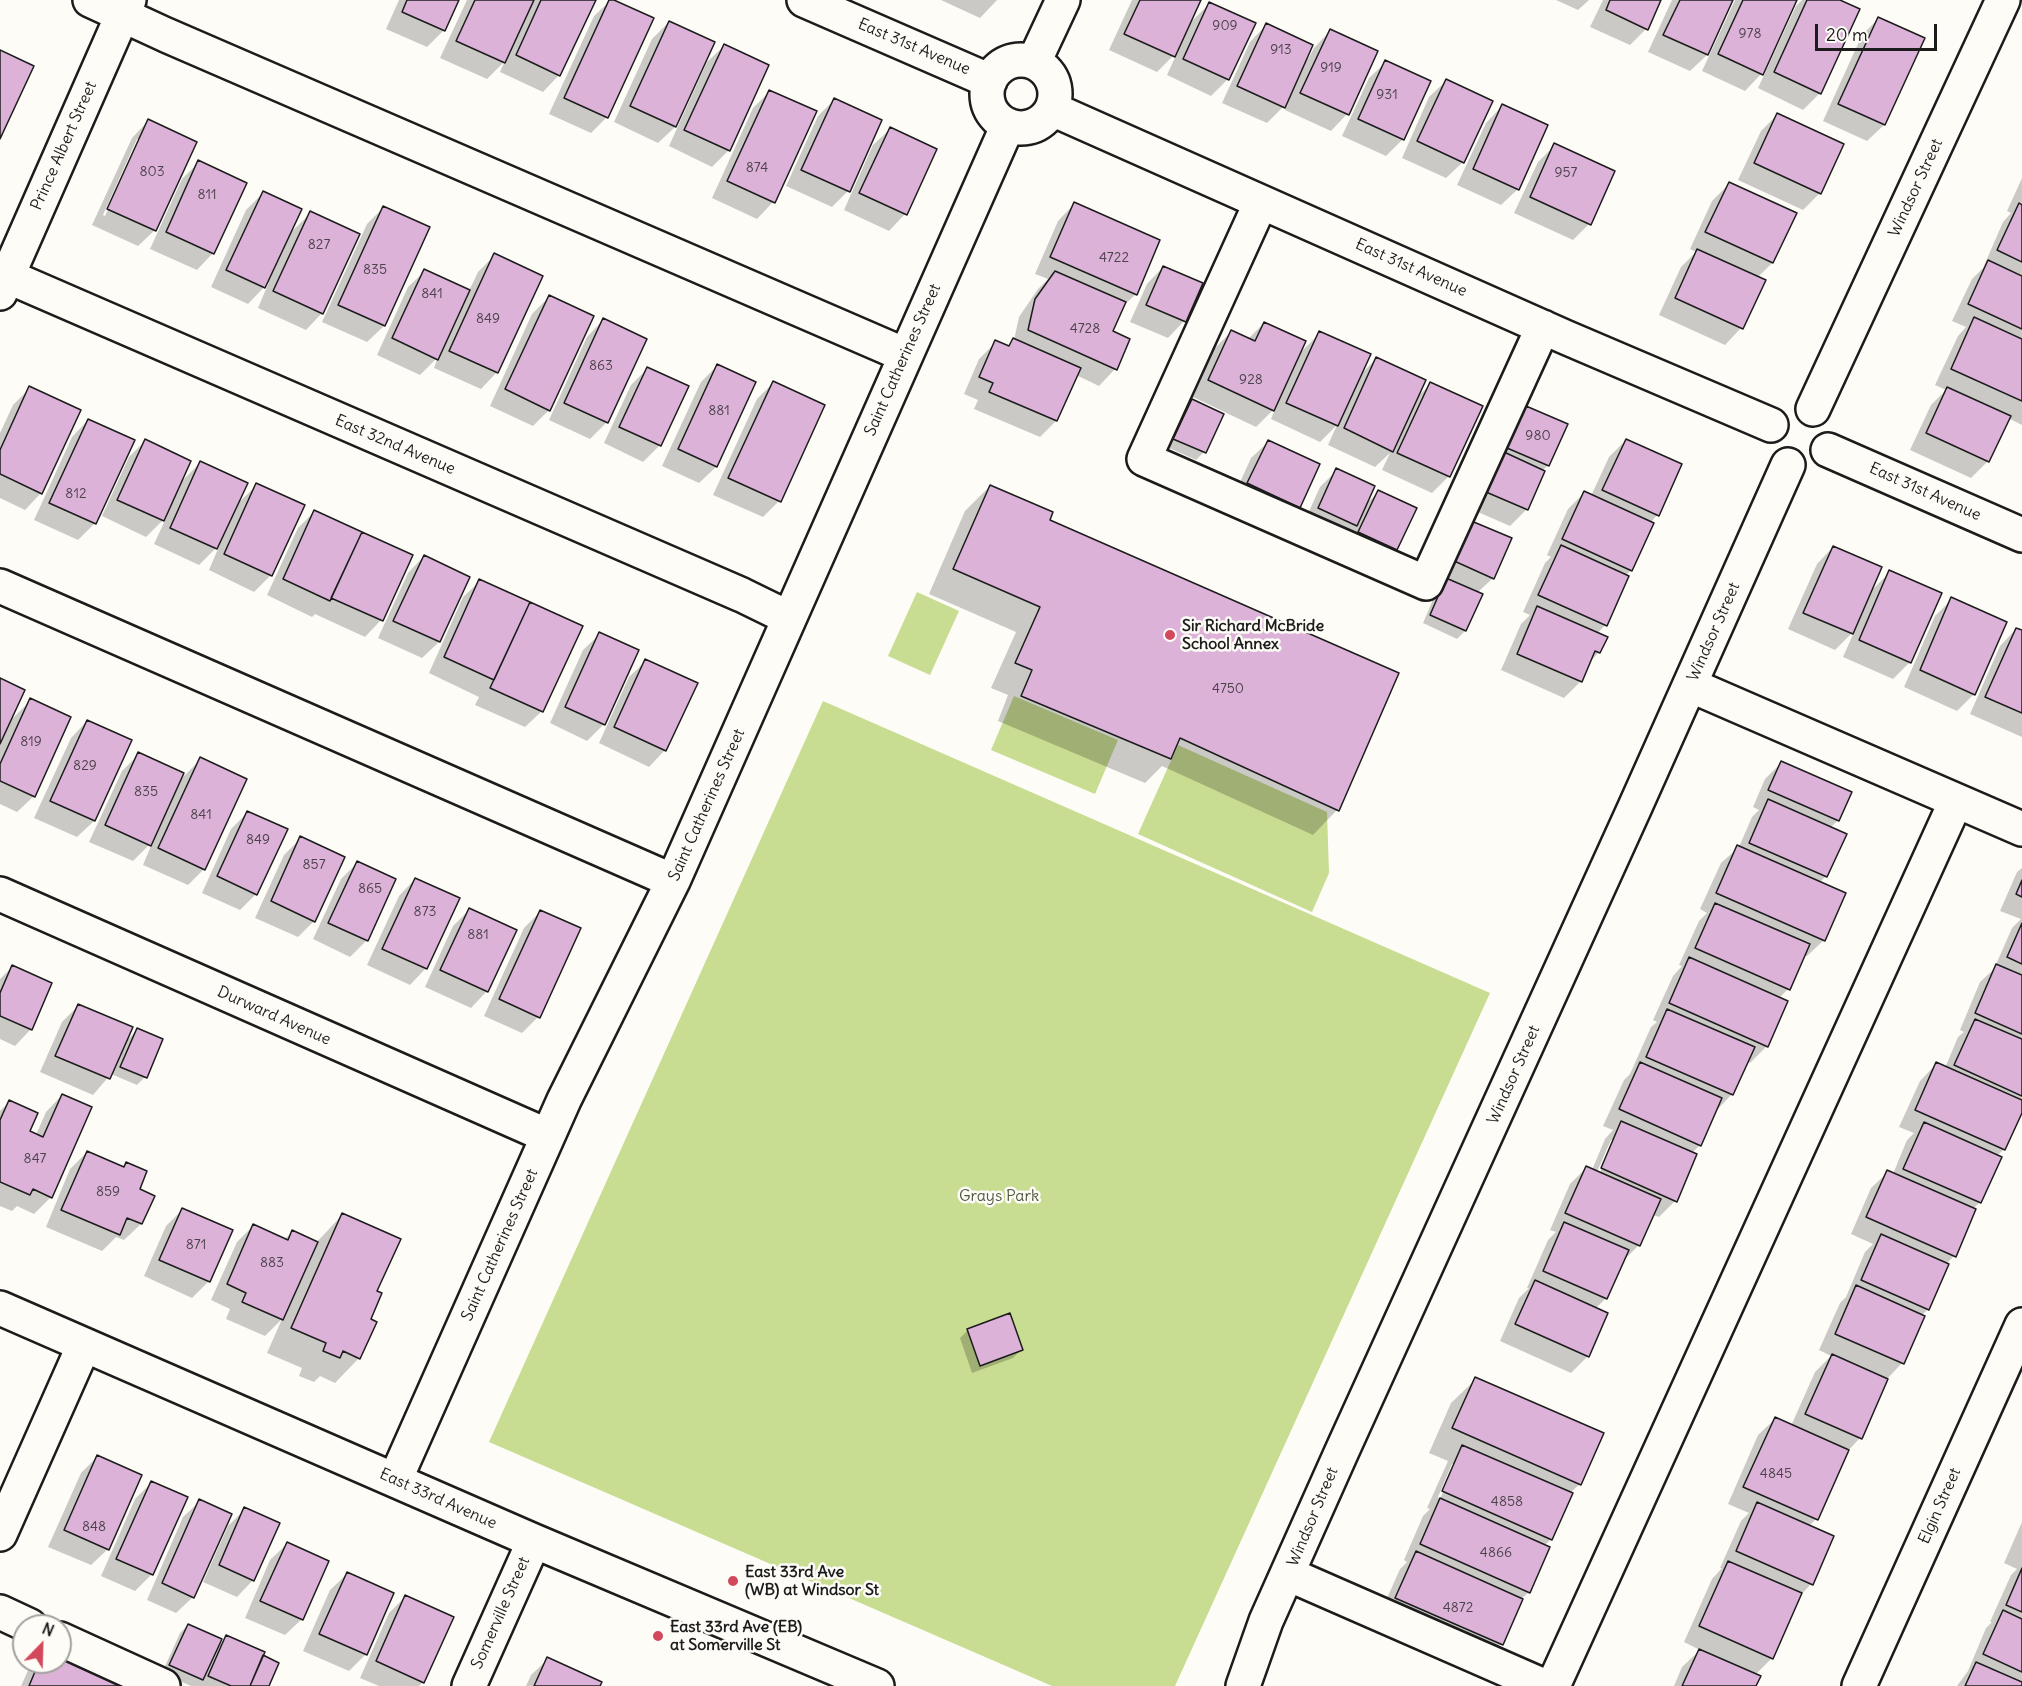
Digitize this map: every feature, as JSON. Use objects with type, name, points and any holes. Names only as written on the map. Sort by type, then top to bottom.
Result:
[{"type":"street","points":[[90,0],[126,7],[166,35],[905,355]]},
{"type":"street","name":"East 31st Avenue","points":[[804,0],[990,81]]},
{"type":"street","points":[[1034,63],[1063,0]]},
{"type":"street","name":"Windsor Street","points":[[1813,409],[2003,0]]},
{"type":"street","name":"Prince Albert Street","points":[[2,281],[126,7]]},
{"type":"street","points":[[1013,61],[1034,63],[1050,77],[1054,87],[1055,98],[1052,109],[1046,117],[1028,127],[1018,128],[1008,125],[992,111],[988,102],[987,92],[990,81],[995,72],[1013,61]]},
{"type":"street","name":"East 31st Avenue","points":[[1052,109],[1543,327],[1771,425]]},
{"type":"street","name":"Saint Catherines Street","points":[[395,1480],[548,1136],[673,881],[1008,125]]},
{"type":"street","points":[[1261,202],[1144,459],[1154,464],[1426,583],[1543,327]]},
{"type":"street","name":"East 32nd Avenue","points":[[2,281],[742,595],[789,618]]},
{"type":"street","points":[[1801,406],[1813,409],[1822,416],[1828,426],[1831,438],[1828,450],[1821,459],[1811,465],[1800,467],[1788,465],[1778,459],[1771,449],[1769,437],[1771,425],[1778,415],[1788,408],[1801,406]]},
{"type":"street","name":"East 31st Avenue","points":[[1828,450],[2022,535]]},
{"type":"street","name":"Windsor Street","points":[[1243,1686],[1266,1622],[1342,1451],[1788,465]]},
{"type":"street","points":[[0,586],[673,881]]},
{"type":"street","points":[[1690,685],[2022,829]]},
{"type":"street","points":[[1553,1686],[1956,801]]},
{"type":"street","name":"Durward Avenue","points":[[0,894],[548,1136]]},
{"type":"street","name":"East 33rd Avenue","points":[[0,1308],[534,1541],[877,1686]]},
{"type":"street","name":"Elgin Street","points":[[1858,1686],[2022,1326]]},
{"type":"street","points":[[0,1534],[84,1345]]},
{"type":"street","name":"Somerville Street","points":[[469,1686],[534,1541]]},
{"type":"street","points":[[1288,1574],[1544,1686]]},
{"type":"street","points":[[72,1645],[163,1686]]},
{"type":"green space","points":[[917,592],[959,611],[930,675],[888,656]]},
{"type":"green space","points":[[1014,696],[1118,740],[1095,794],[991,750]]},
{"type":"green space","name":"Grays Park","points":[[823,701],[1490,993],[1175,1686],[1052,1686],[489,1442]]},
{"type":"green space","points":[[1178,745],[1327,812],[1329,873],[1312,912],[1138,834]]},
{"type":"building","points":[[407,0],[459,0],[445,31],[402,12]]},
{"type":"building","points":[[475,0],[534,0],[505,63],[456,41]]},
{"type":"building","points":[[541,0],[596,0],[560,76],[516,55]]},
{"type":"building","points":[[609,0],[614,0],[654,18],[608,118],[564,98]]},
{"type":"building","points":[[1140,0],[1201,0],[1175,57],[1124,34]]},
{"type":"building","points":[[1610,0],[1661,0],[1648,30],[1606,10]]},
{"type":"building","points":[[1680,0],[1733,0],[1708,55],[1663,35]]},
{"type":"building","points":[[1743,0],[1797,0],[1763,75],[1718,54]]},
{"type":"building","points":[[1807,0],[1840,0],[1860,9],[1821,94],[1774,72]]},
{"type":"building","points":[[1209,2],[1256,23],[1229,80],[1183,59]]},
{"type":"building","points":[[1878,17],[1925,38],[1885,125],[1838,104]]},
{"type":"building","points":[[669,21],[715,42],[676,127],[630,106]]},
{"type":"building","points":[[1266,23],[1313,45],[1285,108],[1237,86]]},
{"type":"building","points":[[1330,29],[1378,51],[1349,115],[1300,93]]},
{"type":"building","points":[[724,44],[769,65],[730,151],[684,130]]},
{"type":"building","points":[[0,50],[34,66],[0,139]]},
{"type":"building","points":[[1385,60],[1431,81],[1404,140],[1358,119]]},
{"type":"building","points":[[1446,79],[1493,101],[1464,163],[1417,141]]},
{"type":"building","points":[[769,90],[817,111],[775,203],[727,181]]},
{"type":"building","points":[[834,98],[882,120],[850,192],[801,170]]},
{"type":"building","points":[[1502,104],[1548,125],[1519,190],[1473,169]]},
{"type":"building","points":[[1777,113],[1844,144],[1821,194],[1754,163]]},
{"type":"building","points":[[148,119],[197,142],[156,231],[107,209]]},
{"type":"building","points":[[890,127],[937,149],[907,215],[859,193]]},
{"type":"building","points":[[1554,143],[1615,171],[1591,225],[1530,197]]},
{"type":"building","points":[[198,160],[247,183],[214,254],[166,232]]},
{"type":"building","points":[[1729,182],[1797,213],[1773,263],[1705,232]]},
{"type":"building","points":[[263,191],[302,209],[265,288],[226,270]]},
{"type":"building","points":[[1074,202],[1160,240],[1137,295],[1050,257]]},
{"type":"building","points":[[2019,203],[2022,205],[2022,262],[1997,250]]},
{"type":"building","points":[[383,206],[430,227],[385,326],[338,305]]},
{"type":"building","points":[[310,211],[360,234],[323,314],[273,291]]},
{"type":"building","points":[[1697,249],[1766,280],[1743,329],[1675,298]]},
{"type":"building","points":[[494,253],[543,276],[498,373],[449,351]]},
{"type":"building","points":[[1988,260],[2022,276],[2022,329],[1968,304]]},
{"type":"building","points":[[1163,266],[1203,283],[1186,322],[1146,305]]},
{"type":"building","points":[[424,269],[470,290],[438,360],[392,338]]},
{"type":"building","points":[[1055,271],[1126,302],[1113,331],[1130,339],[1117,370],[1028,330],[1035,299]]},
{"type":"building","points":[[549,295],[594,316],[550,411],[505,389]]},
{"type":"building","points":[[1974,317],[2022,339],[2022,401],[1951,369]]},
{"type":"building","points":[[603,318],[647,339],[608,423],[564,403]]},
{"type":"building","points":[[1264,322],[1306,341],[1274,411],[1208,380],[1231,330],[1255,341]]},
{"type":"building","points":[[1319,331],[1371,354],[1338,426],[1286,403]]},
{"type":"building","points":[[1013,338],[1081,368],[1057,421],[989,392],[993,383],[979,377],[995,340],[1009,346]]},
{"type":"building","points":[[1376,357],[1426,380],[1393,452],[1344,428]]},
{"type":"building","points":[[717,364],[756,382],[717,467],[678,449]]},
{"type":"building","points":[[647,367],[689,386],[661,446],[619,427]]},
{"type":"building","points":[[773,381],[825,405],[781,502],[728,478]]},
{"type":"building","points":[[1430,382],[1483,406],[1450,477],[1397,453]]},
{"type":"building","points":[[29,386],[81,410],[42,494],[0,474],[0,450]]},
{"type":"building","points":[[1947,387],[2011,416],[1989,462],[1926,433]]},
{"type":"building","points":[[1192,399],[1224,414],[1206,453],[1173,439]]},
{"type":"building","points":[[1526,406],[1568,424],[1549,466],[1507,448]]},
{"type":"building","points":[[88,419],[135,440],[96,524],[49,503]]},
{"type":"building","points":[[145,439],[191,461],[164,521],[117,500]]},
{"type":"building","points":[[1626,439],[1682,464],[1659,516],[1602,490]]},
{"type":"building","points":[[1268,440],[1320,464],[1300,508],[1247,483]]},
{"type":"building","points":[[1504,452],[1545,471],[1528,510],[1486,492]]},
{"type":"building","points":[[200,461],[248,483],[217,549],[170,528]]},
{"type":"building","points":[[1336,468],[1375,486],[1357,526],[1318,508]]},
{"type":"building","points":[[256,483],[305,505],[272,576],[224,554]]},
{"type":"building","name":"Sir Richard McBride School Annex","points":[[990,485],[1053,512],[1050,520],[1399,673],[1339,811],[1180,738],[1171,759],[1021,696],[1032,670],[1015,663],[1040,607],[953,569]]},
{"type":"building","points":[[1378,490],[1417,508],[1397,550],[1358,532]]},
{"type":"building","points":[[1584,491],[1654,523],[1632,571],[1562,539]]},
{"type":"building","points":[[314,510],[362,532],[330,601],[283,579]]},
{"type":"building","points":[[1469,520],[1512,538],[1494,579],[1452,560]]},
{"type":"building","points":[[362,532],[413,555],[383,621],[331,598]]},
{"type":"building","points":[[1561,545],[1629,576],[1607,626],[1538,595]]},
{"type":"building","points":[[1833,546],[1882,567],[1853,634],[1803,613]]},
{"type":"building","points":[[424,555],[470,577],[440,642],[393,621]]},
{"type":"building","points":[[1889,570],[1942,593],[1911,663],[1859,640]]},
{"type":"building","points":[[1446,578],[1483,594],[1466,631],[1430,615]]},
{"type":"building","points":[[479,579],[530,602],[494,680],[444,657]]},
{"type":"building","points":[[1951,597],[2007,622],[1975,695],[1920,670]]},
{"type":"building","points":[[530,602],[583,626],[543,712],[490,688]]},
{"type":"building","points":[[1537,606],[1608,637],[1600,653],[1595,651],[1582,682],[1517,654]]},
{"type":"building","points":[[2016,628],[2022,630],[2022,713],[1985,697]]},
{"type":"building","points":[[599,632],[639,650],[605,725],[565,707]]},
{"type":"building","points":[[645,659],[698,683],[666,751],[614,727]]},
{"type":"building","points":[[0,678],[25,690],[0,744]]},
{"type":"building","points":[[30,698],[71,717],[35,797],[0,781],[0,764]]},
{"type":"building","points":[[87,720],[132,740],[95,821],[50,801]]},
{"type":"building","points":[[138,752],[184,773],[151,846],[105,825]]},
{"type":"building","points":[[200,757],[247,779],[205,870],[158,848]]},
{"type":"building","points":[[1781,761],[1852,792],[1839,821],[1768,790]]},
{"type":"building","points":[[1768,799],[1847,834],[1827,877],[1749,843]]},
{"type":"building","points":[[247,811],[288,829],[257,895],[217,876]]},
{"type":"building","points":[[300,836],[345,857],[315,922],[271,901]]},
{"type":"building","points":[[1737,845],[1846,893],[1825,941],[1716,893]]},
{"type":"building","points":[[357,861],[396,879],[368,941],[328,923]]},
{"type":"building","points":[[415,878],[460,898],[427,969],[382,949]]},
{"type":"building","points":[[2022,880],[2022,897],[2016,894]]},
{"type":"building","points":[[1715,903],[1810,944],[1790,990],[1695,948]]},
{"type":"building","points":[[469,908],[517,930],[488,992],[440,970]]},
{"type":"building","points":[[540,910],[581,928],[540,1018],[499,999]]},
{"type":"building","points":[[2022,923],[2022,964],[2007,957]]},
{"type":"building","points":[[1689,957],[1788,1001],[1768,1047],[1669,1003]]},
{"type":"building","points":[[1996,964],[2022,975],[2022,1034],[1975,1013]]},
{"type":"building","points":[[12,965],[52,983],[32,1030],[0,1016],[0,993]]},
{"type":"building","points":[[78,1004],[133,1027],[110,1079],[55,1056]]},
{"type":"building","points":[[1667,1009],[1755,1047],[1733,1095],[1646,1057]]},
{"type":"building","points":[[1975,1019],[2022,1039],[2022,1096],[1954,1065]]},
{"type":"building","points":[[137,1028],[163,1039],[147,1078],[120,1067]]},
{"type":"building","points":[[1640,1062],[1722,1098],[1701,1146],[1619,1109]]},
{"type":"building","points":[[1936,1062],[2022,1100],[2022,1113],[2005,1150],[1915,1110]]},
{"type":"building","points":[[62,1094],[92,1107],[52,1198],[33,1189],[30,1195],[0,1182],[0,1120],[9,1100],[38,1113],[30,1131],[43,1137]]},
{"type":"building","points":[[1621,1121],[1697,1154],[1677,1202],[1601,1168]]},
{"type":"building","points":[[1924,1122],[2002,1157],[1981,1203],[1903,1169]]},
{"type":"building","points":[[87,1151],[124,1167],[126,1162],[147,1171],[140,1189],[155,1196],[142,1224],[127,1218],[120,1235],[61,1210]]},
{"type":"building","points":[[1586,1166],[1661,1199],[1640,1246],[1565,1213]]},
{"type":"building","points":[[1887,1170],[1976,1209],[1956,1257],[1866,1217]]},
{"type":"building","points":[[182,1208],[233,1230],[210,1282],[159,1260]]},
{"type":"building","points":[[342,1213],[401,1239],[377,1291],[382,1293],[371,1319],[377,1322],[360,1359],[343,1351],[340,1358],[323,1351],[326,1343],[291,1328]]},
{"type":"building","points":[[1564,1222],[1629,1250],[1607,1299],[1543,1271]]},
{"type":"building","points":[[253,1224],[288,1240],[292,1230],[318,1242],[283,1320],[242,1302],[246,1293],[227,1284]]},
{"type":"building","points":[[1881,1234],[1949,1264],[1929,1310],[1861,1280]]},
{"type":"building","points":[[1535,1280],[1608,1313],[1589,1357],[1515,1324]]},
{"type":"building","points":[[1856,1285],[1925,1316],[1904,1364],[1835,1334]]},
{"type":"building","points":[[1010,1313],[1023,1350],[980,1366],[967,1329]]},
{"type":"building","points":[[1832,1354],[1888,1379],[1862,1439],[1805,1414]]},
{"type":"building","points":[[1475,1377],[1604,1433],[1581,1485],[1452,1428]]},
{"type":"building","points":[[1775,1417],[1849,1450],[1818,1520],[1743,1487]]},
{"type":"building","points":[[1462,1445],[1573,1493],[1552,1540],[1442,1491]]},
{"type":"building","points":[[97,1455],[142,1475],[109,1550],[64,1530]]},
{"type":"building","points":[[151,1481],[188,1497],[153,1575],[116,1559]]},
{"type":"building","points":[[1440,1498],[1550,1547],[1530,1593],[1420,1544]]},
{"type":"building","points":[[199,1499],[232,1514],[194,1598],[162,1583]]},
{"type":"building","points":[[1757,1502],[1834,1536],[1813,1585],[1736,1551]]},
{"type":"building","points":[[244,1507],[280,1523],[254,1581],[219,1565]]},
{"type":"building","points":[[287,1542],[329,1561],[303,1620],[260,1601]]},
{"type":"building","points":[[1416,1551],[1523,1599],[1503,1645],[1395,1598]]},
{"type":"building","points":[[1728,1561],[1802,1593],[1773,1659],[1699,1626]]},
{"type":"building","points":[[2022,1568],[2022,1612],[2006,1605]]},
{"type":"building","points":[[347,1572],[394,1593],[367,1655],[319,1634]]},
{"type":"building","points":[[405,1595],[454,1617],[424,1683],[376,1661]]},
{"type":"building","points":[[2003,1610],[2022,1619],[2022,1672],[1983,1654]]},
{"type":"building","points":[[188,1624],[222,1639],[203,1680],[169,1665]]},
{"type":"building","points":[[226,1635],[265,1652],[250,1686],[231,1686],[208,1676]]},
{"type":"building","points":[[1699,1649],[1761,1676],[1756,1686],[1682,1686]]},
{"type":"building","points":[[263,1655],[279,1663],[269,1686],[250,1686]]},
{"type":"building","points":[[547,1657],[602,1682],[600,1686],[534,1686]]},
{"type":"building","points":[[72,1659],[132,1686],[29,1686],[34,1674],[72,1674]]},
{"type":"building","points":[[1976,1662],[2022,1682],[2022,1686],[1965,1686]]},
{"type":"place","name":"Sir Richard McBride School Annex","points":[[1170,635]]},
{"type":"place","name":"East 33rd Ave (WB) at Windsor St","points":[[733,1581]]},
{"type":"place","name":"East 33rd Ave (EB) at Somerville St","points":[[658,1636]]}]
